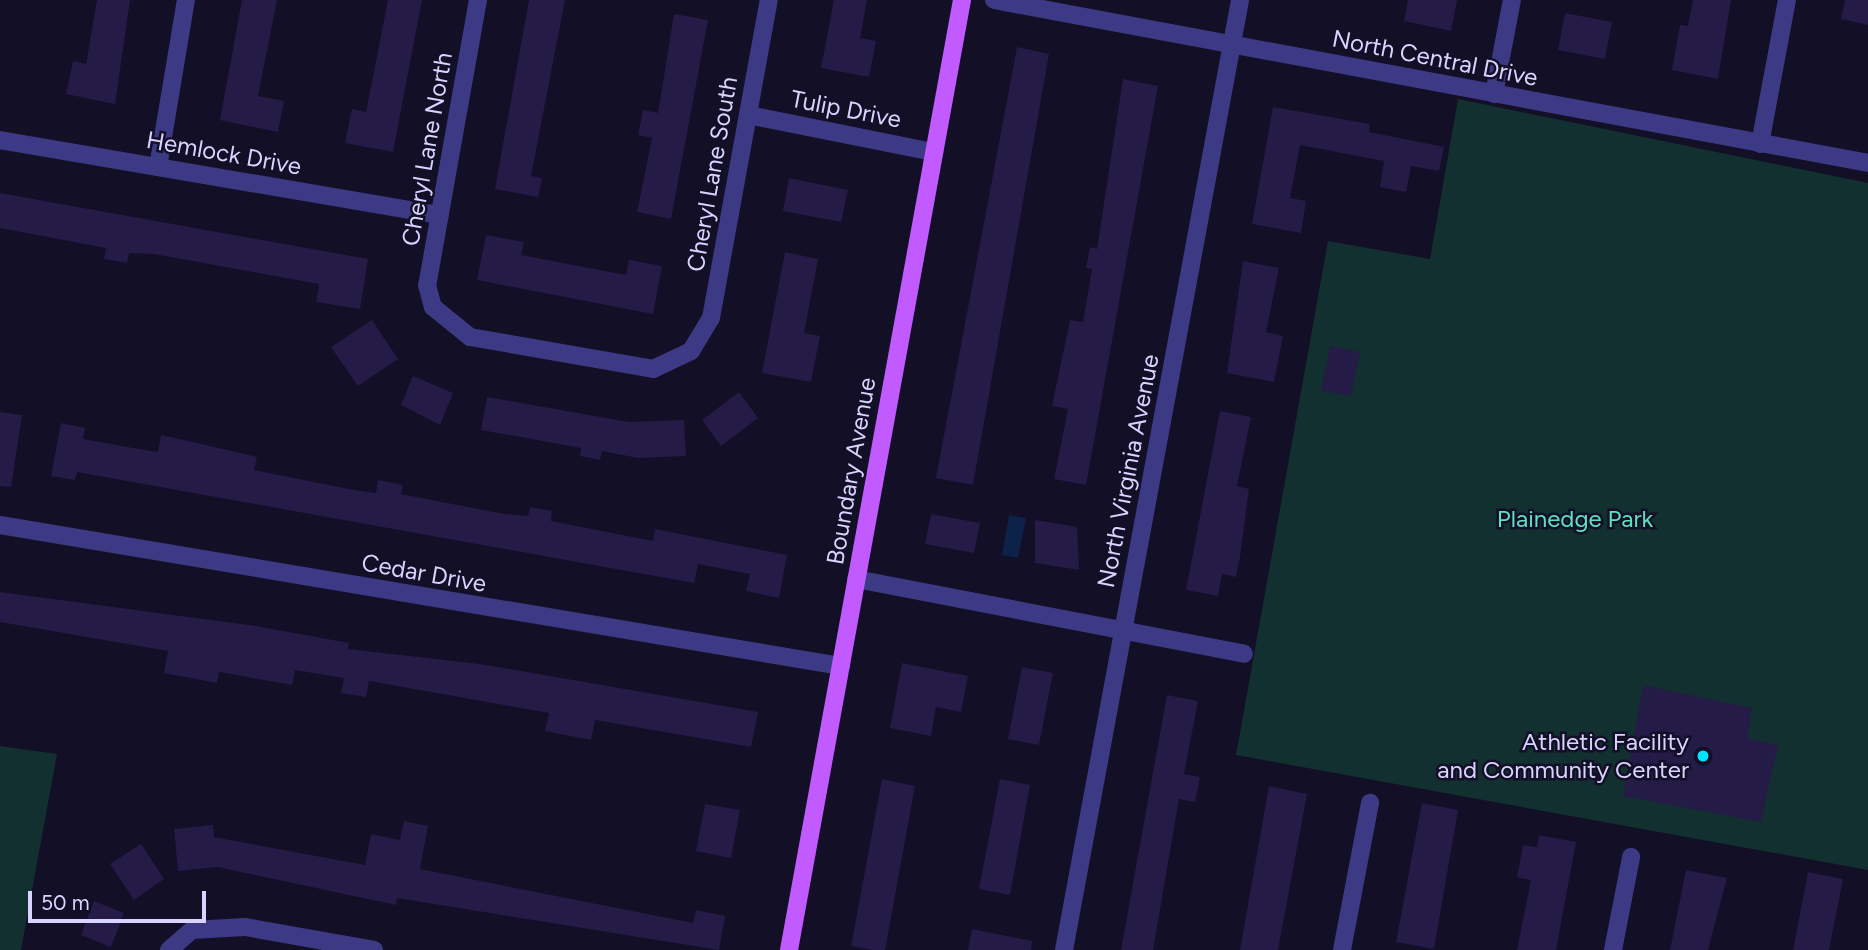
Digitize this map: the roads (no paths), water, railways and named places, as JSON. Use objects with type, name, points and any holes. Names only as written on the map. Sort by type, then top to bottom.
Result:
[{"type":"main road","name":"Boundary Avenue","points":[[789,950],[962,0]]},
{"type":"street","points":[[158,167],[186,0]]},
{"type":"street","name":"Cheryl Lane North","points":[[433,307],[427,285],[478,0]]},
{"type":"street","name":"Cheryl Lane South","points":[[433,307],[470,337],[558,355],[653,369],[691,351],[711,318],[769,0]]},
{"type":"street","name":"North Central Drive","points":[[993,0],[1868,163]]},
{"type":"street","name":"North Virginia Avenue","points":[[1064,950],[1240,0]]},
{"type":"street","points":[[1494,94],[1512,0]]},
{"type":"street","points":[[1760,144],[1787,0]]},
{"type":"street","name":"Tulip Drive","points":[[748,115],[934,152]]},
{"type":"street","name":"Hemlock Drive","points":[[0,140],[440,215]]},
{"type":"street","name":"Cedar Drive","points":[[0,525],[841,666]]},
{"type":"street","points":[[856,579],[1244,654]]},
{"type":"street","points":[[1342,950],[1370,803]]},
{"type":"street","points":[[1613,950],[1630,857]]},
{"type":"street","points":[[169,950],[192,930],[221,928],[374,950]]},
{"type":"water","points":[[1009,515],[1026,518],[1018,558],[1002,555]]},
{"type":"place","name":"Athletic Facility and Community Center","points":[[1703,756]]},
{"type":"park label","name":"Plainedge Park","points":[[1575,519]]}]
